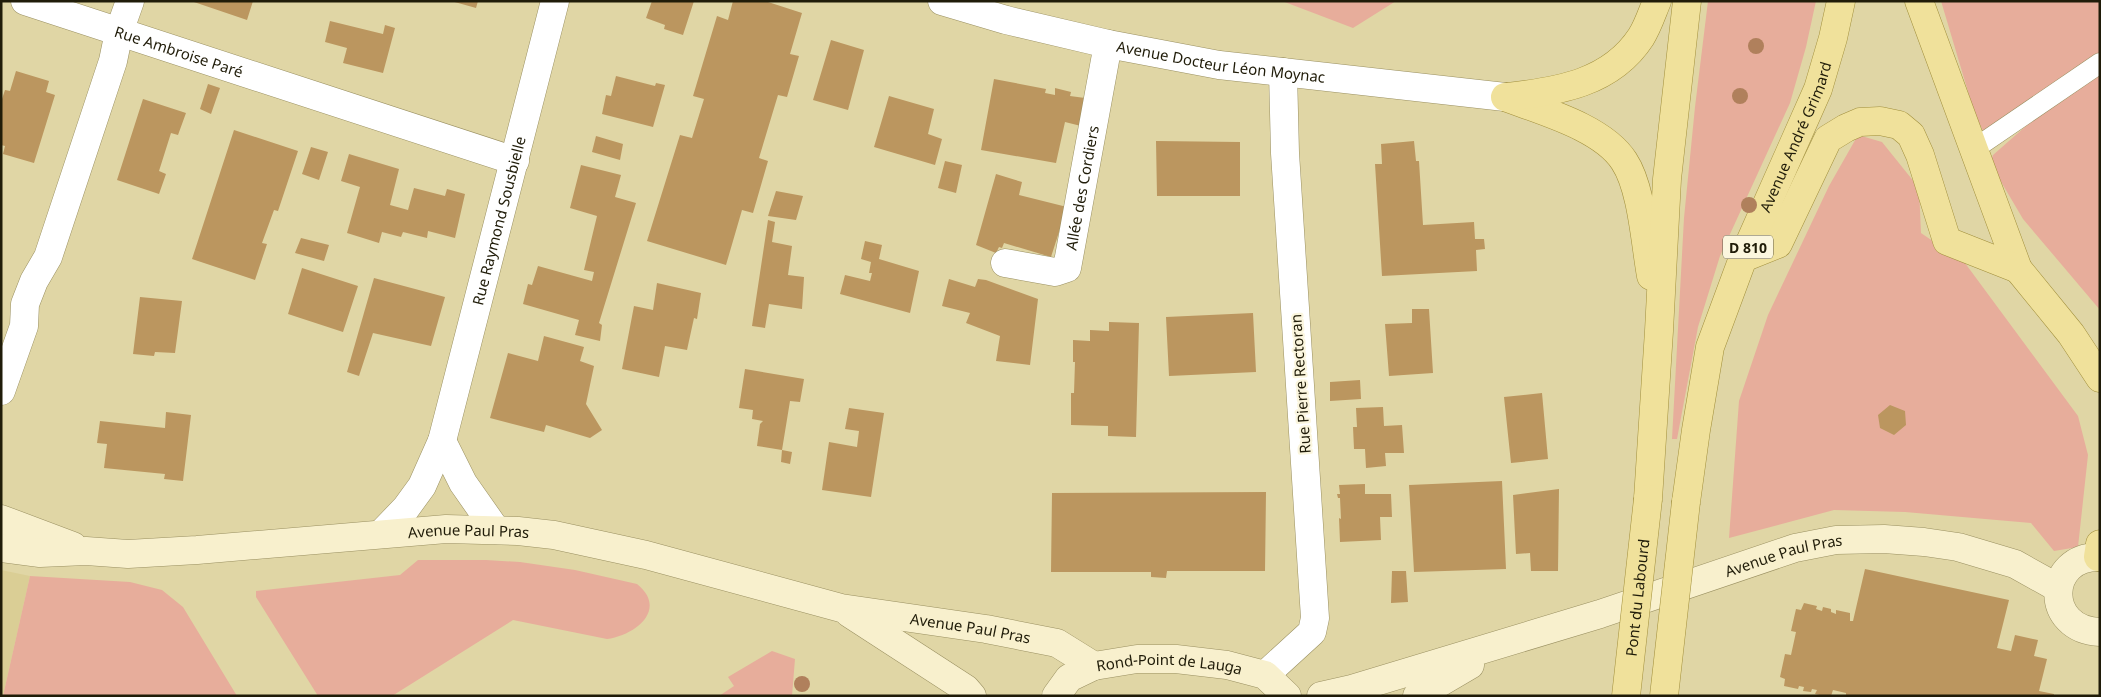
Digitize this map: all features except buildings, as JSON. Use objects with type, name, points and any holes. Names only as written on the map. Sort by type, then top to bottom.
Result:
[{"type":"main road","points":[[1504,97],[1544,93],[1579,83],[1607,72],[1641,36],[1657,1]]},
{"type":"main road","points":[[1660,331],[1667,179],[1687,1]]},
{"type":"main road","name":"Avenue André Grimard","points":[[1664,696],[1686,502],[1710,347],[1743,258],[1818,89],[1833,38],[1841,1]]},
{"type":"main road","points":[[1919,1],[2018,269],[2071,334],[2100,378]]},
{"type":"main road","points":[[1504,97],[1576,124],[1600,136],[1624,160],[1637,192],[1660,331]]},
{"type":"main road","points":[[1743,258],[1778,244],[1828,139],[1860,122],[1880,121],[1899,125],[1911,135],[1920,154],[1947,241],[2018,269]]},
{"type":"main road","name":"Pont du Labourd","points":[[1626,696],[1648,499],[1660,331]]},
{"type":"street","points":[[25,1],[119,32],[130,1]]},
{"type":"street","name":"Rue Raymond Sousbielle","points":[[381,534],[406,508],[422,486],[442,441],[555,1]]},
{"type":"street","name":"Avenue Docteur Léon Moynac","points":[[942,1],[1006,20],[1108,44],[1220,65],[1504,97]]},
{"type":"street","name":"Rue Ambroise Paré","points":[[1,391],[24,326],[26,304],[34,281],[48,257],[113,61],[119,32],[515,161]]},
{"type":"street","name":"Allée des Cordiers","points":[[1005,263],[1055,272],[1067,268],[1108,44]]},
{"type":"street","name":"Rue Pierre Rectoran","points":[[1265,675],[1312,632],[1316,618],[1285,153],[1283,72]]},
{"type":"street","points":[[442,441],[463,483],[496,530]]},
{"type":"street","name":"Avenue Paul Pras","points":[[1,519],[86,552]]},
{"type":"street","name":"Avenue Paul Pras","points":[[1,548],[40,553],[86,552],[128,554],[446,529],[496,530],[554,536],[646,555],[841,608],[986,629],[1057,643],[1094,666]]},
{"type":"street","name":"Avenue Paul Pras","points":[[1321,696],[1352,689],[1600,614],[1795,548],[1836,540],[1884,539],[1958,547],[2015,564],[2058,588]]},
{"type":"street","points":[[2099,553],[2077,562],[2062,577],[2058,588],[2058,599],[2061,610],[2068,620],[2088,632],[2100,632]]},
{"type":"street","name":"Avenue Paul Pras","points":[[841,608],[966,689],[972,696]]},
{"type":"street","name":"Avenue Paul Pras","points":[[1417,696],[1510,642]]},
{"type":"street","name":"Rond-Point de Lauga","points":[[1056,696],[1069,678],[1094,666],[1137,659],[1176,659],[1227,665],[1265,675],[1287,696]]},
{"type":"lane","points":[[1974,149],[2100,63]]},
{"type":"shaded area","points":[[1282,1],[1396,1],[1353,28]]},
{"type":"shaded area","points":[[1708,1],[1816,1],[1806,47],[1790,103],[1720,256],[1698,327],[1677,439],[1672,439],[1684,218]]},
{"type":"shaded area","points":[[1941,1],[2100,1],[2100,54],[1984,133],[1975,115]]},
{"type":"shaded area","points":[[2100,70],[2100,310],[2023,219],[1990,163],[1993,155],[2043,111]]},
{"type":"shaded area","points":[[1858,135],[1882,142],[1919,188],[1921,233],[1965,263],[2078,416],[2088,455],[2078,547],[2054,551],[2031,523],[1905,512],[1834,510],[1729,538],[1739,401],[1768,315],[1829,186]]},
{"type":"shaded area","points":[[418,560],[520,562],[575,570],[637,584],[646,593],[649,611],[637,626],[628,632],[618,637],[607,639],[513,620],[392,696],[318,696],[256,597],[256,591],[400,575]]},
{"type":"shaded area","points":[[1,570],[30,576],[3,696],[1,696]]},
{"type":"shaded area","points":[[30,576],[130,582],[162,590],[183,607],[237,696],[3,696]]},
{"type":"shaded area","points":[[772,651],[795,659],[792,696],[719,696],[734,686],[728,677]]}]
